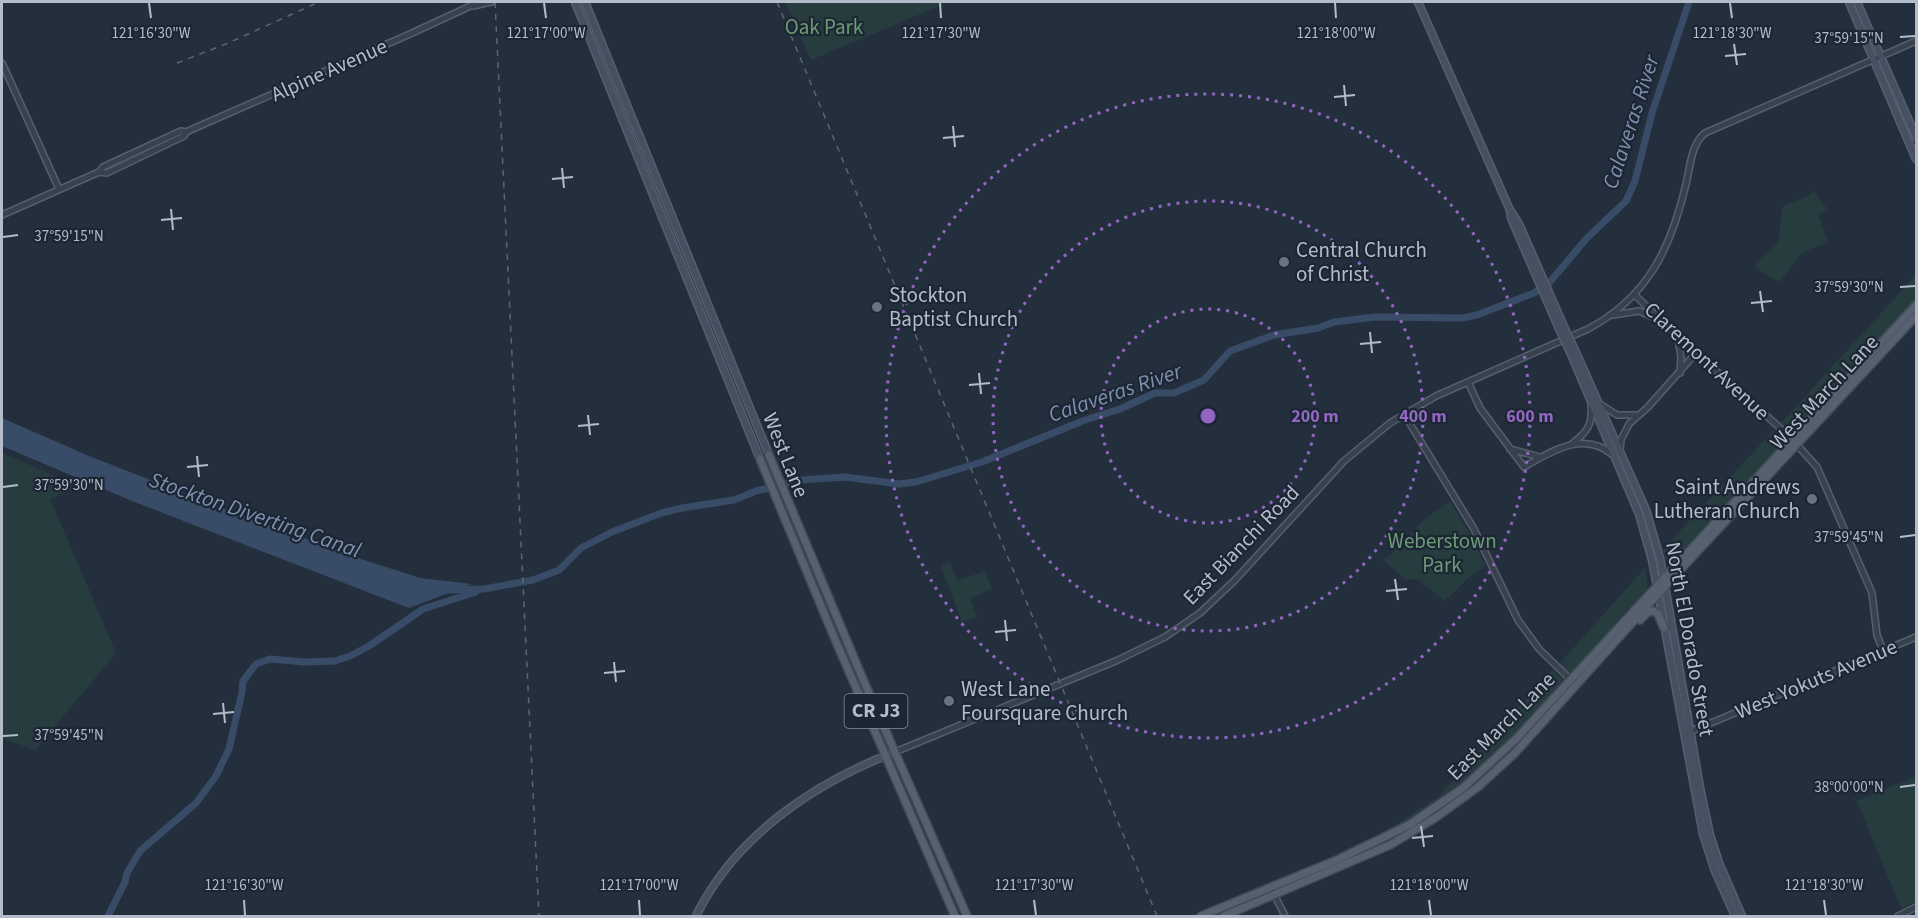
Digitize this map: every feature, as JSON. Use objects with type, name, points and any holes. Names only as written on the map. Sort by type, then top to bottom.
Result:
[{"type":"main road","name":"West Lane","points":[[575,2],[779,506],[955,916]]},
{"type":"main road","name":"West Lane","points":[[585,2],[788,503],[968,916]]},
{"type":"main road","name":"North El Dorado Street","points":[[1418,2],[1510,210],[1511,219],[1562,327],[1591,405],[1643,527],[1703,834],[1715,871],[1735,916]]},
{"type":"main road","points":[[1850,2],[1917,137]]},
{"type":"main road","points":[[1858,3],[1893,102],[1917,159]]},
{"type":"main road","points":[[1893,102],[1903,114],[1907,115]]},
{"type":"main road","name":"West March Lane","points":[[1656,591],[1795,442],[1917,305]]},
{"type":"main road","name":"West March Lane","points":[[1795,442],[1917,316]]},
{"type":"main road","name":"North El Dorado Street","points":[[1572,351],[1646,510],[1665,583],[1710,835],[1719,863],[1742,916]]},
{"type":"main road","points":[[727,374],[738,394],[744,395]]},
{"type":"main road","points":[[741,409],[748,411],[756,425]]},
{"type":"main road","name":"East March Lane","points":[[1201,916],[1380,850],[1435,818],[1497,771],[1573,682],[1656,591]]},
{"type":"main road","name":"East March Lane","points":[[1573,682],[1626,630],[1656,591]]},
{"type":"main road","points":[[1626,630],[1648,612],[1654,611],[1658,614],[1664,628]]},
{"type":"main road","name":"East Bianchi Road","points":[[696,916],[719,879],[767,826],[794,804],[826,784],[895,752]]},
{"type":"main road","name":"East March Lane","points":[[1224,916],[1273,891]]},
{"type":"street","name":"Alpine Avenue","points":[[2,215],[181,132],[186,132],[479,2]]},
{"type":"street","name":"Alpine Avenue","points":[[472,6],[491,2]]},
{"type":"street","points":[[1611,315],[1635,295],[1656,267],[1669,241],[1682,202],[1695,147],[1700,137],[1710,130],[1917,41]]},
{"type":"street","points":[[2,63],[59,189]]},
{"type":"street","name":"Claremont Avenue","points":[[1635,295],[1677,337],[1795,442],[1817,467],[1869,586],[1874,601],[1876,635],[1883,651]]},
{"type":"street","points":[[1611,315],[1639,311],[1658,319]]},
{"type":"street","name":"East Bianchi Road","points":[[895,752],[1118,660],[1176,630],[1197,616],[1226,589],[1344,461],[1378,432],[1404,414],[1468,382],[1569,338],[1611,315]]},
{"type":"street","points":[[1677,337],[1681,357],[1680,373]]},
{"type":"street","points":[[1620,451],[1625,430],[1696,353]]},
{"type":"street","points":[[1468,382],[1480,408],[1524,467],[1572,444],[1586,442],[1597,444],[1613,455]]},
{"type":"street","points":[[1598,403],[1617,415],[1637,415]]},
{"type":"street","points":[[1572,444],[1590,426],[1591,405]]},
{"type":"street","points":[[1404,414],[1474,530],[1518,620],[1539,650],[1573,682]]},
{"type":"street","points":[[1510,449],[1530,456],[1542,457]]},
{"type":"street","name":"West Yokuts Avenue","points":[[1683,735],[1917,637]]},
{"type":"street","points":[[1273,891],[1285,916]]},
{"type":"street","points":[[1898,916],[1917,907]]},
{"type":"green space","name":"Oak Park","points":[[785,2],[949,2],[811,60]]},
{"type":"green space","points":[[1814,191],[1828,210],[1818,214],[1828,242],[1801,253],[1780,282],[1757,270],[1755,264],[1778,242],[1783,205],[1805,198]]},
{"type":"green space","points":[[1916,275],[1916,300],[1795,433],[1789,432],[1780,424]]},
{"type":"green space","points":[[1774,430],[1786,442],[1674,562],[1670,564],[1666,561],[1663,549]]},
{"type":"green space","points":[[2,453],[76,487],[50,499],[116,653],[35,750],[2,738]]},
{"type":"green space","name":"Weberstown Park","points":[[1450,501],[1470,534],[1485,566],[1467,579],[1445,601],[1417,579],[1406,580],[1383,560],[1426,518]]},
{"type":"green space","points":[[950,562],[957,581],[985,571],[992,589],[970,598],[977,617],[962,622],[941,566]]},
{"type":"green space","points":[[1645,568],[1648,589],[1573,672],[1568,672],[1559,664]]},
{"type":"green space","points":[[1552,670],[1562,678],[1562,685],[1489,762],[1421,814],[1345,853],[1344,850],[1374,837],[1439,796]]},
{"type":"green space","points":[[1916,778],[1916,901],[1903,908],[1900,906],[1857,801]]},
{"type":"water","name":"Stockton Diverting Canal","points":[[2,418],[89,456],[361,559],[420,578],[472,584],[409,608],[132,501],[2,446]]},
{"type":"waterway","name":"Calaveras River","points":[[449,590],[484,589],[533,580],[559,570],[581,548],[612,532],[661,513],[734,500],[756,491],[802,480],[845,477],[899,484],[916,482],[982,462],[1085,420],[1120,409],[1155,393],[1174,393],[1204,380],[1230,351],[1274,335],[1318,328],[1334,322],[1375,317],[1462,318],[1477,315],[1534,293],[1549,283],[1587,238],[1626,201],[1635,181],[1652,113],[1689,2]]},
{"type":"waterway","name":"Calaveras River","points":[[108,916],[125,882],[127,873],[140,851],[196,803],[216,776],[229,749],[243,681],[256,664],[270,659],[304,662],[335,661],[369,646],[423,609],[476,592]]},
{"type":"railway","points":[[177,63],[226,44],[319,2]]},
{"type":"railway","points":[[495,2],[539,916]]},
{"type":"railway","points":[[777,2],[1157,916]]},
{"type":"place","name":"Central Church of Christ","points":[[1284,262]]},
{"type":"place","name":"Stockton Baptist Church","points":[[877,307]]},
{"type":"place","name":"Saint Andrews Lutheran Church","points":[[1812,499]]},
{"type":"place","name":"West Lane Foursquare Church","points":[[949,701]]}]
